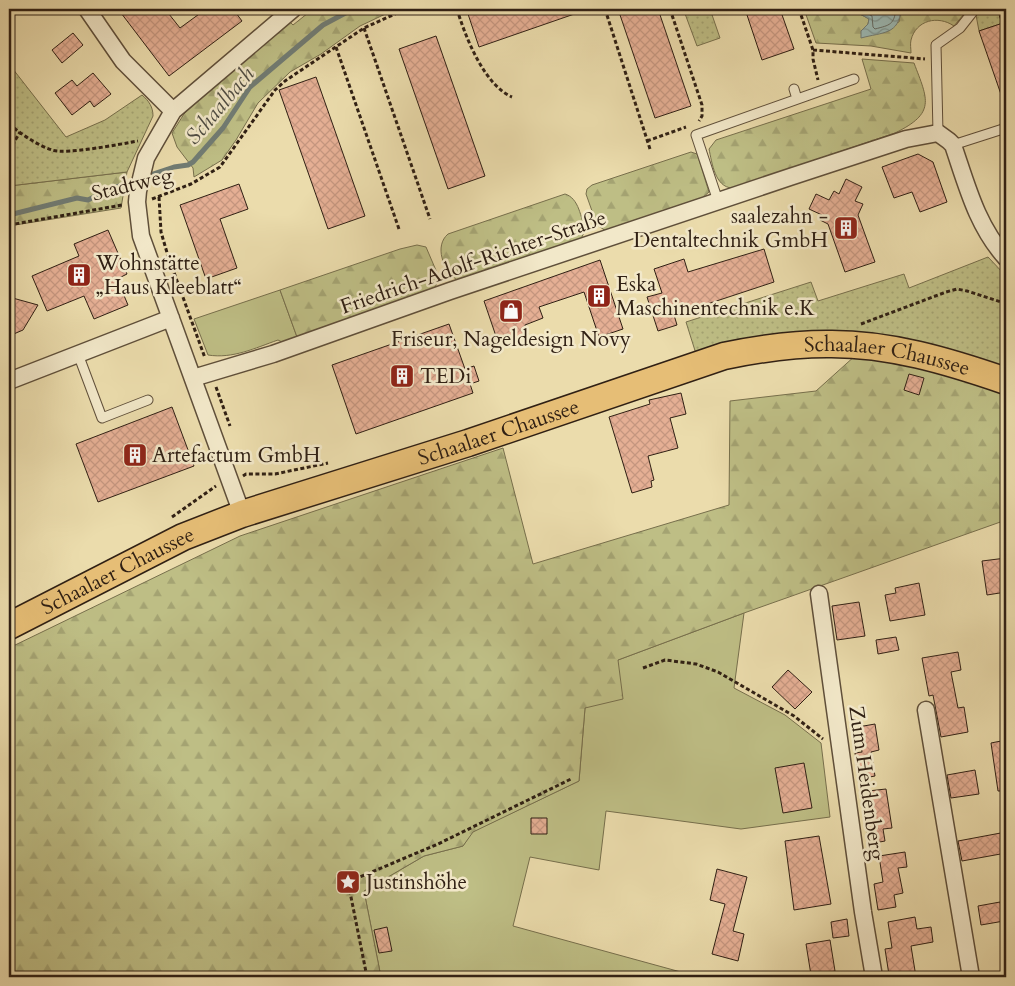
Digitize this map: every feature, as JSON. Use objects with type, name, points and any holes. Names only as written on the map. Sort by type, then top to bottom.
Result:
[{"type":"main road","name":"Schaalaer Chaussee","points":[[9,626],[183,537],[242,514],[468,443],[724,356],[766,348],[827,344],[854,345],[893,349],[935,358],[1006,381]]},
{"type":"street","points":[[242,514],[141,236],[138,197],[146,158],[173,111],[293,9]]},
{"type":"street","points":[[90,10],[123,61],[173,111]]},
{"type":"street","points":[[938,133],[953,145],[980,222],[996,247],[1006,258]]},
{"type":"street","name":"Friedrich-Adolf-Richter-Straße","points":[[193,378],[273,354],[448,285],[906,140],[938,133]]},
{"type":"street","points":[[9,381],[171,318]]},
{"type":"street","name":"Zum Heidenberg","points":[[819,594],[863,912],[874,977]]},
{"type":"street","points":[[926,710],[971,977]]},
{"type":"lane","points":[[938,133],[936,44],[960,28],[975,9]]},
{"type":"lane","points":[[718,201],[696,135],[854,79]]},
{"type":"lane","points":[[794,89],[797,99]]},
{"type":"lane","points":[[953,145],[1006,128]]},
{"type":"lane","points":[[78,354],[102,418],[148,400]]},
{"type":"path","name":"Stadtweg","points":[[9,224],[138,197],[159,197],[191,184],[220,167],[275,90],[285,81],[364,28],[406,9]]},
{"type":"path","points":[[457,9],[465,33],[478,59],[502,92],[512,96]]},
{"type":"path","points":[[605,9],[650,149]]},
{"type":"path","points":[[647,141],[694,124],[702,116],[702,105],[670,9]]},
{"type":"path","points":[[799,9],[813,50],[813,59],[821,90]]},
{"type":"path","points":[[998,9],[1002,21],[1006,18]]},
{"type":"path","points":[[364,28],[430,219]]},
{"type":"path","points":[[336,47],[399,229]]},
{"type":"path","points":[[813,50],[936,60]]},
{"type":"path","points":[[9,124],[53,151],[66,151],[156,139]]},
{"type":"path","points":[[9,151],[20,132]]},
{"type":"path","points":[[159,197],[161,232],[168,256],[230,428]]},
{"type":"path","points":[[243,465],[246,474]]},
{"type":"path","points":[[642,668],[665,660],[696,664],[718,672],[794,716],[841,753]]},
{"type":"path","points":[[367,977],[348,882],[438,844],[571,779]]},
{"type":"green space","points":[[313,9],[396,9],[360,26],[321,54],[290,72],[258,103],[222,160],[194,177],[193,168],[177,147],[172,133],[184,114],[214,84],[289,21],[293,25]]},
{"type":"green space","points":[[710,9],[720,38],[697,46],[684,11]]},
{"type":"green space","points":[[804,9],[851,9],[869,19],[868,24],[861,31],[899,22],[901,9],[968,9],[954,26],[935,20],[923,24],[914,33],[911,42],[911,53],[871,46],[816,43]]},
{"type":"green space","points":[[980,9],[1006,9],[1006,22],[979,31],[976,15]]},
{"type":"green space","points":[[862,59],[914,63],[925,96],[923,112],[917,119],[895,133],[732,188],[726,187],[718,179],[711,161],[709,149],[716,140],[871,89]]},
{"type":"green space","points":[[9,64],[66,137],[105,120],[142,95],[149,102],[153,116],[127,172],[9,186]]},
{"type":"green space","points":[[691,152],[697,154],[709,192],[701,199],[606,231],[597,225],[586,194],[587,189],[592,185]]},
{"type":"green space","points":[[127,172],[121,208],[9,226],[9,186]]},
{"type":"green space","points":[[565,194],[570,196],[579,209],[585,230],[581,239],[457,280],[444,264],[441,251],[444,239],[448,234]]},
{"type":"green space","points":[[417,245],[426,247],[438,275],[437,284],[430,292],[297,337],[280,290],[400,249]]},
{"type":"green space","points":[[988,257],[1006,276],[1006,365],[1003,367],[953,352],[697,357],[686,322],[811,282],[818,301],[904,274],[909,288]]},
{"type":"green space","points":[[280,290],[297,337],[282,342],[278,340],[235,354],[208,355],[194,319]]},
{"type":"green space","points":[[856,355],[940,371],[1006,392],[1006,520],[618,660],[623,699],[585,708],[579,781],[473,832],[463,846],[424,856],[364,891],[381,977],[9,977],[9,648],[240,536],[503,448],[533,564],[729,505],[730,401],[816,391]]},
{"type":"green space","points":[[744,613],[734,688],[785,715],[821,743],[830,817],[741,829],[606,811],[599,870],[530,857],[513,926],[699,977],[381,977],[364,891],[424,856],[463,846],[472,832],[579,781],[585,708],[618,660]]},
{"type":"water","points":[[851,9],[901,9],[897,24],[889,31],[861,38],[861,31],[868,24],[869,19]]},
{"type":"building","points":[[118,9],[165,9],[180,28],[206,9],[233,9],[242,21],[169,76]]},
{"type":"building","points":[[483,9],[582,9],[583,11],[479,47],[468,14]]},
{"type":"building","points":[[618,9],[658,9],[691,106],[655,118]]},
{"type":"building","points":[[745,9],[780,9],[794,49],[762,60]]},
{"type":"building","points":[[1006,22],[1006,103],[1004,103],[979,31]]},
{"type":"building","points":[[73,33],[83,45],[62,63],[52,50]]},
{"type":"building","points":[[436,36],[485,176],[448,189],[399,49]]},
{"type":"building","points":[[93,73],[111,94],[94,107],[90,101],[72,115],[55,93],[72,80],[77,86]]},
{"type":"building","points":[[316,77],[365,216],[328,229],[279,90]]},
{"type":"building","points":[[918,154],[933,162],[947,202],[920,212],[912,192],[894,198],[882,167]]},
{"type":"building","name":"saalezahn - Dentaltechnik GmbH","points":[[846,179],[862,187],[855,201],[863,204],[858,215],[875,262],[845,272],[828,224],[820,220],[822,215],[809,209],[816,194],[829,200],[834,191],[839,194]]},
{"type":"building","points":[[239,184],[248,209],[220,219],[237,268],[206,279],[180,205]]},
{"type":"building","name":"Wohnstätte „Haus Kleeblatt“","points":[[108,230],[127,274],[117,279],[128,305],[94,319],[84,296],[47,311],[32,276],[79,256],[74,244]]},
{"type":"building","points":[[764,249],[774,282],[674,315],[677,325],[658,331],[647,297],[662,293],[654,269],[684,259],[688,272]]},
{"type":"building","points":[[600,260],[623,329],[599,337],[584,292],[539,307],[543,318],[525,325],[528,334],[515,339],[517,343],[500,348],[484,301]]},
{"type":"building","points":[[9,297],[38,305],[23,330],[9,336]]},
{"type":"building","name":"TEDi","points":[[449,324],[465,369],[474,366],[479,381],[470,384],[473,393],[356,434],[332,365]]},
{"type":"building","points":[[909,374],[924,378],[919,395],[904,390]]},
{"type":"building","points":[[681,393],[686,414],[670,418],[678,448],[648,456],[654,480],[651,481],[652,487],[632,493],[609,417],[650,404],[649,400]]},
{"type":"building","name":"Artefactum GmbH","points":[[172,407],[194,466],[98,502],[76,444]]},
{"type":"building","points":[[1006,558],[1006,592],[987,595],[982,561]]},
{"type":"building","points":[[919,583],[925,615],[890,621],[885,595],[896,593],[895,588]]},
{"type":"building","points":[[859,602],[865,636],[837,640],[832,606]]},
{"type":"building","points":[[896,637],[899,650],[878,654],[876,640]]},
{"type":"building","points":[[958,652],[961,670],[951,672],[958,708],[964,707],[968,732],[941,737],[933,695],[929,696],[922,658]]},
{"type":"building","points":[[788,670],[812,692],[795,709],[772,687]]},
{"type":"building","points":[[875,724],[879,750],[871,752],[875,776],[859,779],[855,753],[862,752],[858,727]]},
{"type":"building","points":[[1006,740],[1006,791],[998,791],[991,743]]},
{"type":"building","points":[[804,763],[812,808],[783,813],[775,768]]},
{"type":"building","points":[[975,770],[979,794],[951,798],[947,775]]},
{"type":"building","points":[[886,789],[892,828],[883,829],[885,841],[869,844],[865,817],[872,816],[868,791]]},
{"type":"building","points":[[531,818],[547,818],[547,834],[531,834]]},
{"type":"building","points":[[1006,832],[1006,853],[962,861],[958,841]]},
{"type":"building","points":[[819,836],[831,904],[794,910],[785,841]]},
{"type":"building","points":[[905,852],[907,867],[898,868],[903,893],[894,895],[896,907],[878,910],[874,884],[883,882],[879,856]]},
{"type":"building","points":[[717,869],[747,877],[733,931],[744,934],[738,961],[712,954],[725,904],[710,900]]},
{"type":"building","points":[[1000,902],[1004,921],[981,925],[978,906]]},
{"type":"building","points":[[915,917],[917,929],[931,927],[933,942],[911,946],[916,977],[902,977],[901,973],[889,975],[885,949],[892,948],[888,922]]},
{"type":"building","points":[[847,919],[849,936],[833,938],[831,922]]},
{"type":"building","points":[[387,927],[392,951],[379,953],[374,930]]},
{"type":"building","points":[[830,940],[835,971],[811,975],[806,944]]},
{"type":"waterway","name":"Schaalbach","points":[[144,177],[193,162],[223,128],[250,87],[323,25],[353,9]]},
{"type":"waterway","name":"Schaalbach","points":[[9,215],[77,198],[88,200],[110,189],[136,180]]},
{"type":"place","name":"saalezahn - Dentaltechnik GmbH","points":[[846,228]]},
{"type":"place","name":"Wohnstätte „Haus Kleeblatt“","points":[[79,275]]},
{"type":"place","name":"Eska Maschinentechnik e.K","points":[[599,296]]},
{"type":"place","name":"Friseur, Nageldesign Novy","points":[[511,311]]},
{"type":"place","name":"TEDi","points":[[402,376]]},
{"type":"place","name":"Artefactum GmbH","points":[[135,455]]},
{"type":"place","name":"Justinshöhe","points":[[348,882]]}]
